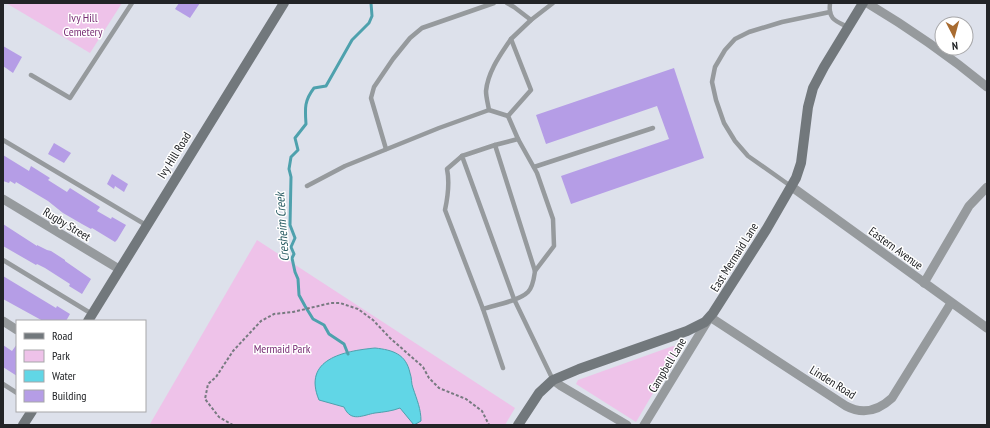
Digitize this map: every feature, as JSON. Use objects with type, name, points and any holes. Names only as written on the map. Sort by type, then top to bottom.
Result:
[{"type":"main road","name":"Ivy Hill Road","points":[[90,317],[284,3]]},
{"type":"main road","name":"East Mermaid Lane","points":[[518,425],[538,393],[554,380],[579,369],[701,325],[718,308],[792,187],[801,163],[808,107],[812,92],[818,78],[863,3]]},
{"type":"main road","points":[[23,425],[31,412]]},
{"type":"street","points":[[867,3],[925,40],[987,87]]},
{"type":"street","name":"Eastern Avenue","points":[[792,187],[987,328]]},
{"type":"street","points":[[924,283],[969,206],[987,187]]},
{"type":"street","name":"Rugby Street","points":[[3,200],[119,269]]},
{"type":"street","name":"Linden Road","points":[[710,317],[846,406],[866,412],[880,407],[892,398],[951,303]]},
{"type":"street","name":"Campbell Lane","points":[[644,425],[710,317]]},
{"type":"street","points":[[3,321],[16,329]]},
{"type":"street","points":[[554,380],[561,386],[627,425]]},
{"type":"lane","points":[[31,75],[70,98],[132,3]]},
{"type":"lane","points":[[386,149],[371,98],[374,87],[393,59],[410,38],[422,28],[494,3]]},
{"type":"lane","points":[[507,3],[530,20]]},
{"type":"lane","points":[[489,110],[486,91],[492,71],[500,54],[511,39],[530,20],[553,3]]},
{"type":"lane","points":[[830,3],[830,12],[835,21],[848,27]]},
{"type":"lane","points":[[792,187],[748,156],[735,141],[724,123],[716,100],[712,82],[715,67],[725,50],[735,39],[749,32],[782,22],[830,12]]},
{"type":"lane","points":[[508,116],[531,90],[511,39]]},
{"type":"lane","points":[[307,186],[345,166],[439,128],[489,110],[508,116],[518,139],[534,167],[553,219],[554,246],[535,271],[533,282],[529,291],[522,296],[482,309]]},
{"type":"lane","points":[[534,167],[653,128]]},
{"type":"lane","points":[[502,368],[482,309],[445,210],[449,177],[447,169],[462,156],[518,139]]},
{"type":"lane","points":[[3,140],[146,225]]},
{"type":"lane","points":[[495,145],[535,271]]},
{"type":"lane","points":[[462,156],[514,299],[554,380]]},
{"type":"lane","points":[[3,260],[90,317]]},
{"type":"lane","points":[[3,384],[16,392]]},
{"type":"path","points":[[233,425],[219,417],[205,399],[208,384],[216,377],[233,351],[261,321],[274,314],[293,312],[331,303],[340,303],[358,309],[373,320],[390,338],[423,368],[429,378],[439,388],[466,399],[482,411],[489,425]]},
{"type":"green space","name":"Ivy Hill Cemetery","points":[[6,3],[122,3],[90,53]]},
{"type":"green space","name":"Mermaid Park","points":[[257,240],[515,408],[505,425],[150,424]]},
{"type":"green space","points":[[673,346],[677,347],[678,351],[636,422],[576,384],[578,380]]},
{"type":"water","points":[[375,348],[388,350],[398,354],[405,361],[411,375],[412,386],[420,408],[421,421],[414,425],[400,408],[358,417],[350,415],[344,407],[319,400],[315,386],[316,375],[321,366],[339,355],[363,349]]},
{"type":"building","points":[[179,3],[200,3],[190,18],[175,9]]},
{"type":"building","points":[[3,46],[22,57],[13,73],[3,66]]},
{"type":"building","points":[[674,68],[704,158],[571,204],[561,176],[669,139],[657,106],[546,144],[536,115]]},
{"type":"building","points":[[54,143],[71,153],[64,163],[48,154]]},
{"type":"building","points":[[3,155],[29,171],[31,166],[50,178],[48,180],[67,192],[70,188],[100,207],[97,211],[126,225],[117,240],[115,242],[92,228],[91,229],[82,224],[16,182],[15,184],[10,181],[9,183],[3,181]]},
{"type":"building","points":[[112,174],[128,184],[124,192],[115,186],[114,189],[107,184]]},
{"type":"building","points":[[3,224],[37,246],[51,251],[91,279],[82,294],[69,286],[70,284],[45,268],[37,264],[36,265],[3,246]]},
{"type":"building","points":[[3,276],[56,308],[57,306],[70,314],[67,320],[41,320],[3,299]]},
{"type":"building","points":[[3,345],[12,351],[16,345],[16,375],[3,367]]},
{"type":"waterway","name":"Cresheim Creek","points":[[348,354],[344,344],[329,334],[324,325],[313,319],[299,295],[298,279],[292,258],[294,254],[291,247],[295,238],[290,225],[291,177],[289,169],[291,157],[298,150],[295,138],[306,124],[305,109],[308,97],[314,88],[326,86],[352,40],[369,23],[372,16],[371,3]]}]
